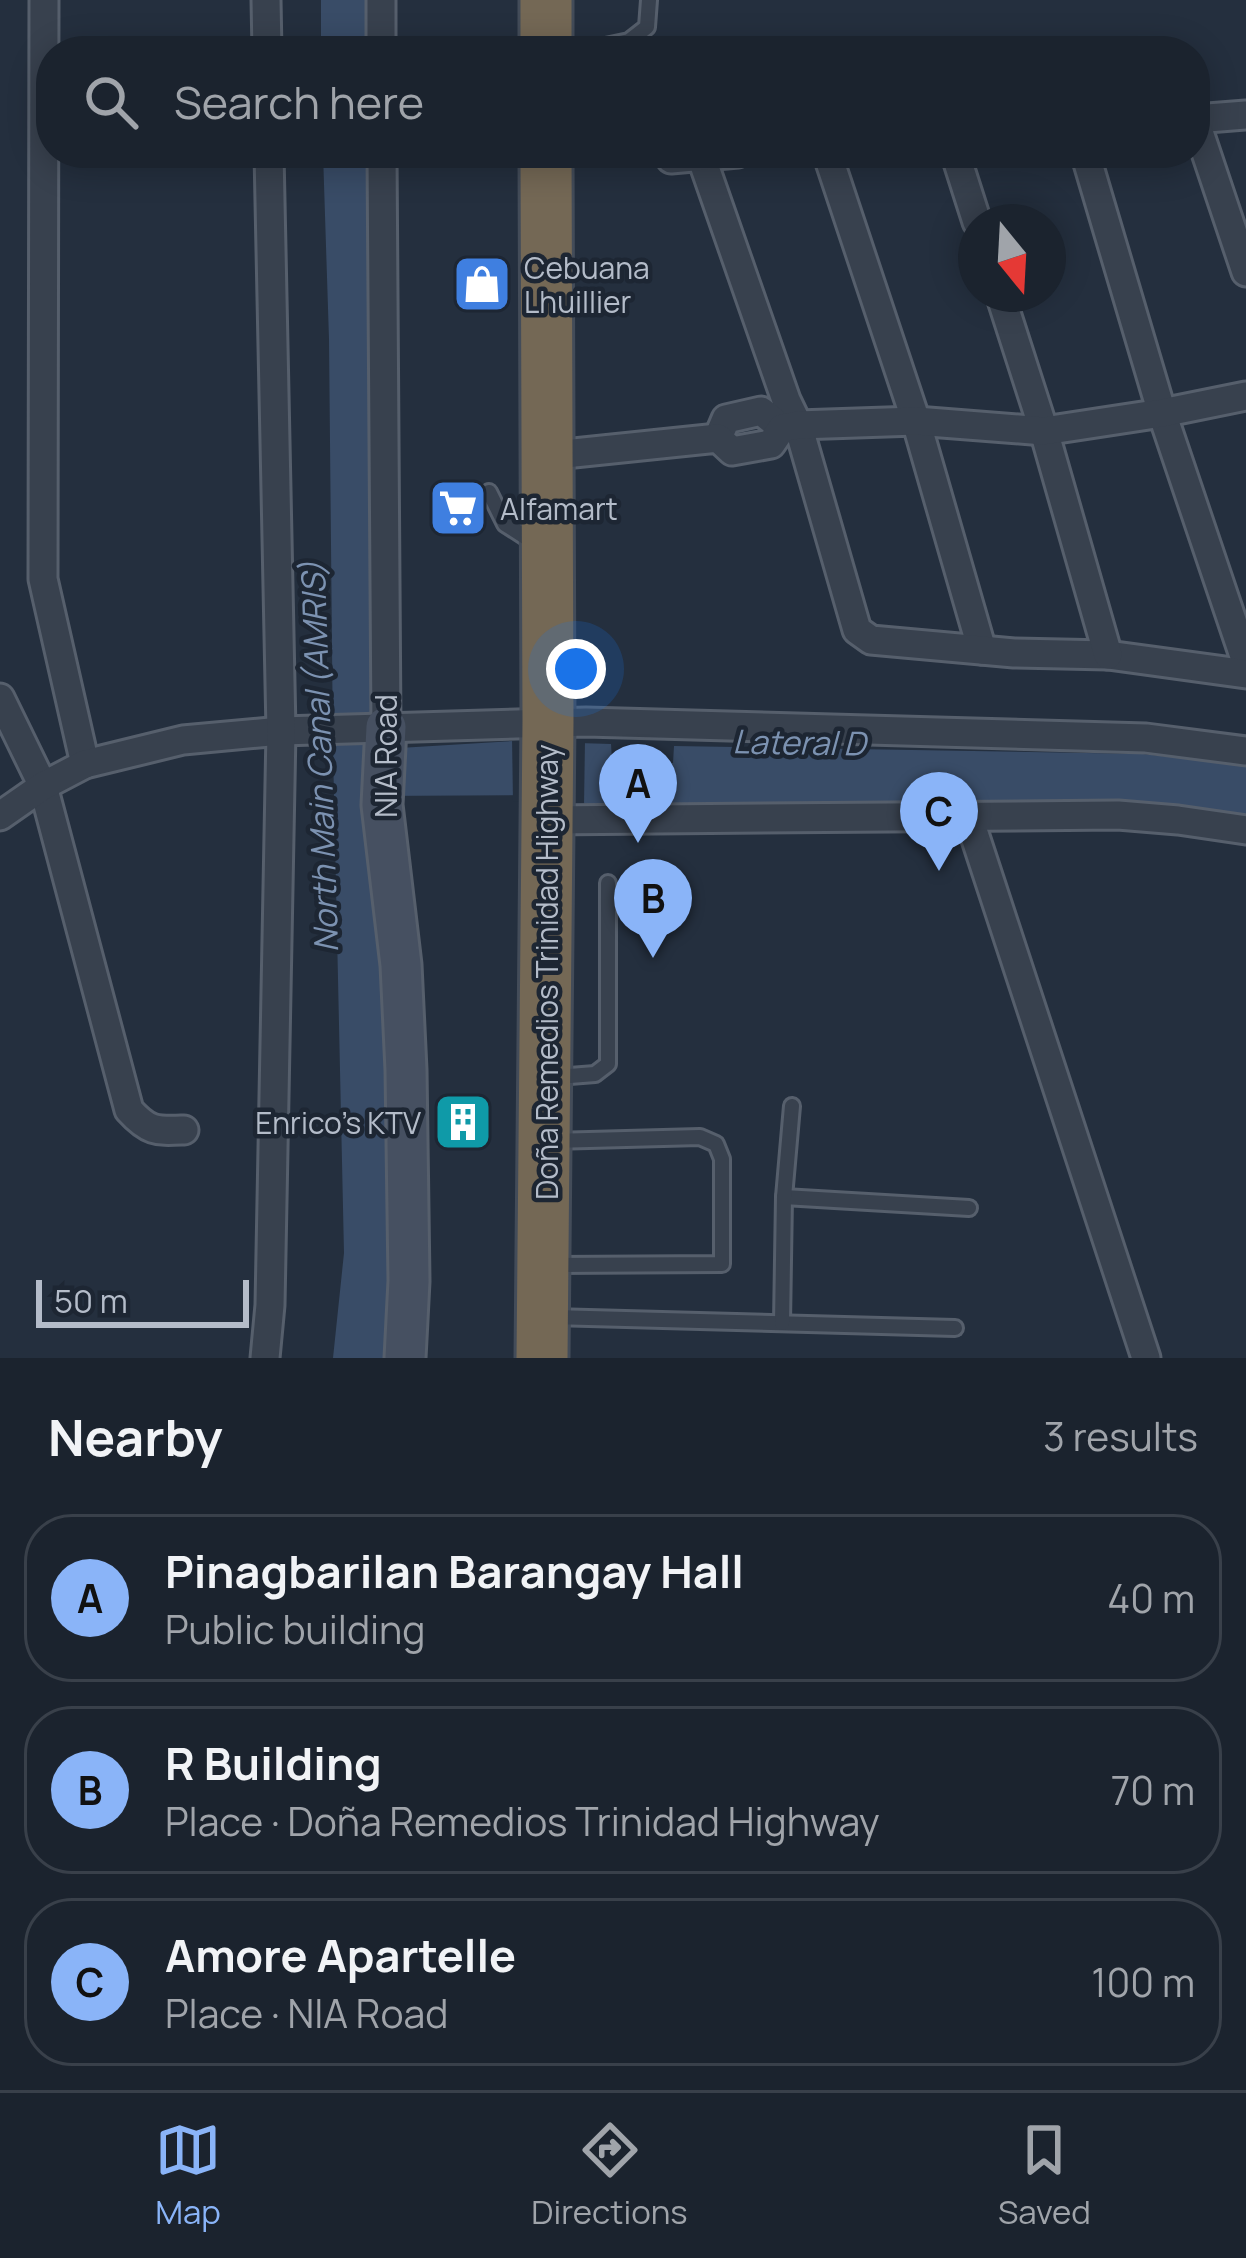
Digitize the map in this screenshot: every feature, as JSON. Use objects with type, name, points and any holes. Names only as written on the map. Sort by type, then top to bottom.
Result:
[{"type":"highway","points":[[546,0],[546,36]]},
{"type":"highway","name":"Doña Remedios Trinidad Highway","points":[[542,1337],[548,730],[546,168]]},
{"type":"street","points":[[44,0],[44,36]]},
{"type":"street","points":[[266,0],[267,36]]},
{"type":"street","points":[[381,0],[381,36]]},
{"type":"street","points":[[1210,119],[1246,116]]},
{"type":"street","points":[[1210,165],[1246,272]]},
{"type":"street","points":[[45,168],[43,579],[85,764]]},
{"type":"street","points":[[266,1358],[281,731],[269,168]]},
{"type":"street","name":"NIA Road","points":[[382,168],[367,729],[382,806],[401,965],[410,1281],[405,1358]]},
{"type":"street","points":[[705,168],[786,400],[790,426],[857,630],[871,640],[1108,655],[1246,674]]},
{"type":"street","points":[[831,168],[916,421],[982,650]]},
{"type":"street","points":[[960,168],[971,204]]},
{"type":"street","points":[[1089,168],[1162,413],[1246,662]]},
{"type":"street","points":[[1006,312],[1108,655]]},
{"type":"street","points":[[545,456],[718,438],[732,451],[770,444],[790,426],[916,421],[1044,430],[1246,396]]},
{"type":"street","points":[[0,698],[43,786],[129,1110],[157,1131],[184,1130]]},
{"type":"street","points":[[0,816],[85,764],[183,740],[281,731],[415,728],[1146,738],[1246,751]]},
{"type":"street","points":[[547,813],[1118,815],[1246,830]]},
{"type":"street","points":[[969,818],[1146,1358]]},
{"type":"lane","points":[[635,36],[647,28],[649,0]]},
{"type":"lane","points":[[488,492],[505,524],[545,550]]},
{"type":"lane","points":[[543,1078],[595,1073],[608,1064],[608,884]]},
{"type":"lane","points":[[782,1323],[784,1197],[792,1106]]},
{"type":"lane","points":[[544,1141],[700,1137],[716,1144],[722,1159],[722,1264],[544,1265]]},
{"type":"lane","points":[[784,1197],[969,1208]]},
{"type":"lane","points":[[542,1337],[782,1323],[955,1328]]},
{"type":"water","points":[[321,0],[366,0],[366,36],[321,36]]},
{"type":"water","points":[[323,168],[367,168],[372,717],[383,749],[513,741],[611,744],[612,760],[673,763],[674,746],[1143,754],[1246,765],[1246,818],[1118,801],[608,807],[531,795],[372,796],[391,1027],[386,1358],[333,1358],[344,1253]]},
{"type":"pier","points":[[512,738],[585,739],[584,807],[513,801]]},
{"type":"place","name":"Cebuana Lhuillier","points":[[482,284]]},
{"type":"place","name":"Alfamart","points":[[458,508]]},
{"type":"place","name":"Pinagbarilan Barangay Hall","points":[[638,843]]},
{"type":"place","name":"Amore Apartelle","points":[[939,871]]},
{"type":"place","name":"R Building","points":[[653,958]]},
{"type":"place","name":"Enrico's KTV","points":[[463,1122]]},
{"type":"water label","name":"Lateral D","points":[[799,742]]},
{"type":"water label","name":"North Main Canal (AMRIS)","points":[[319,757]]}]
